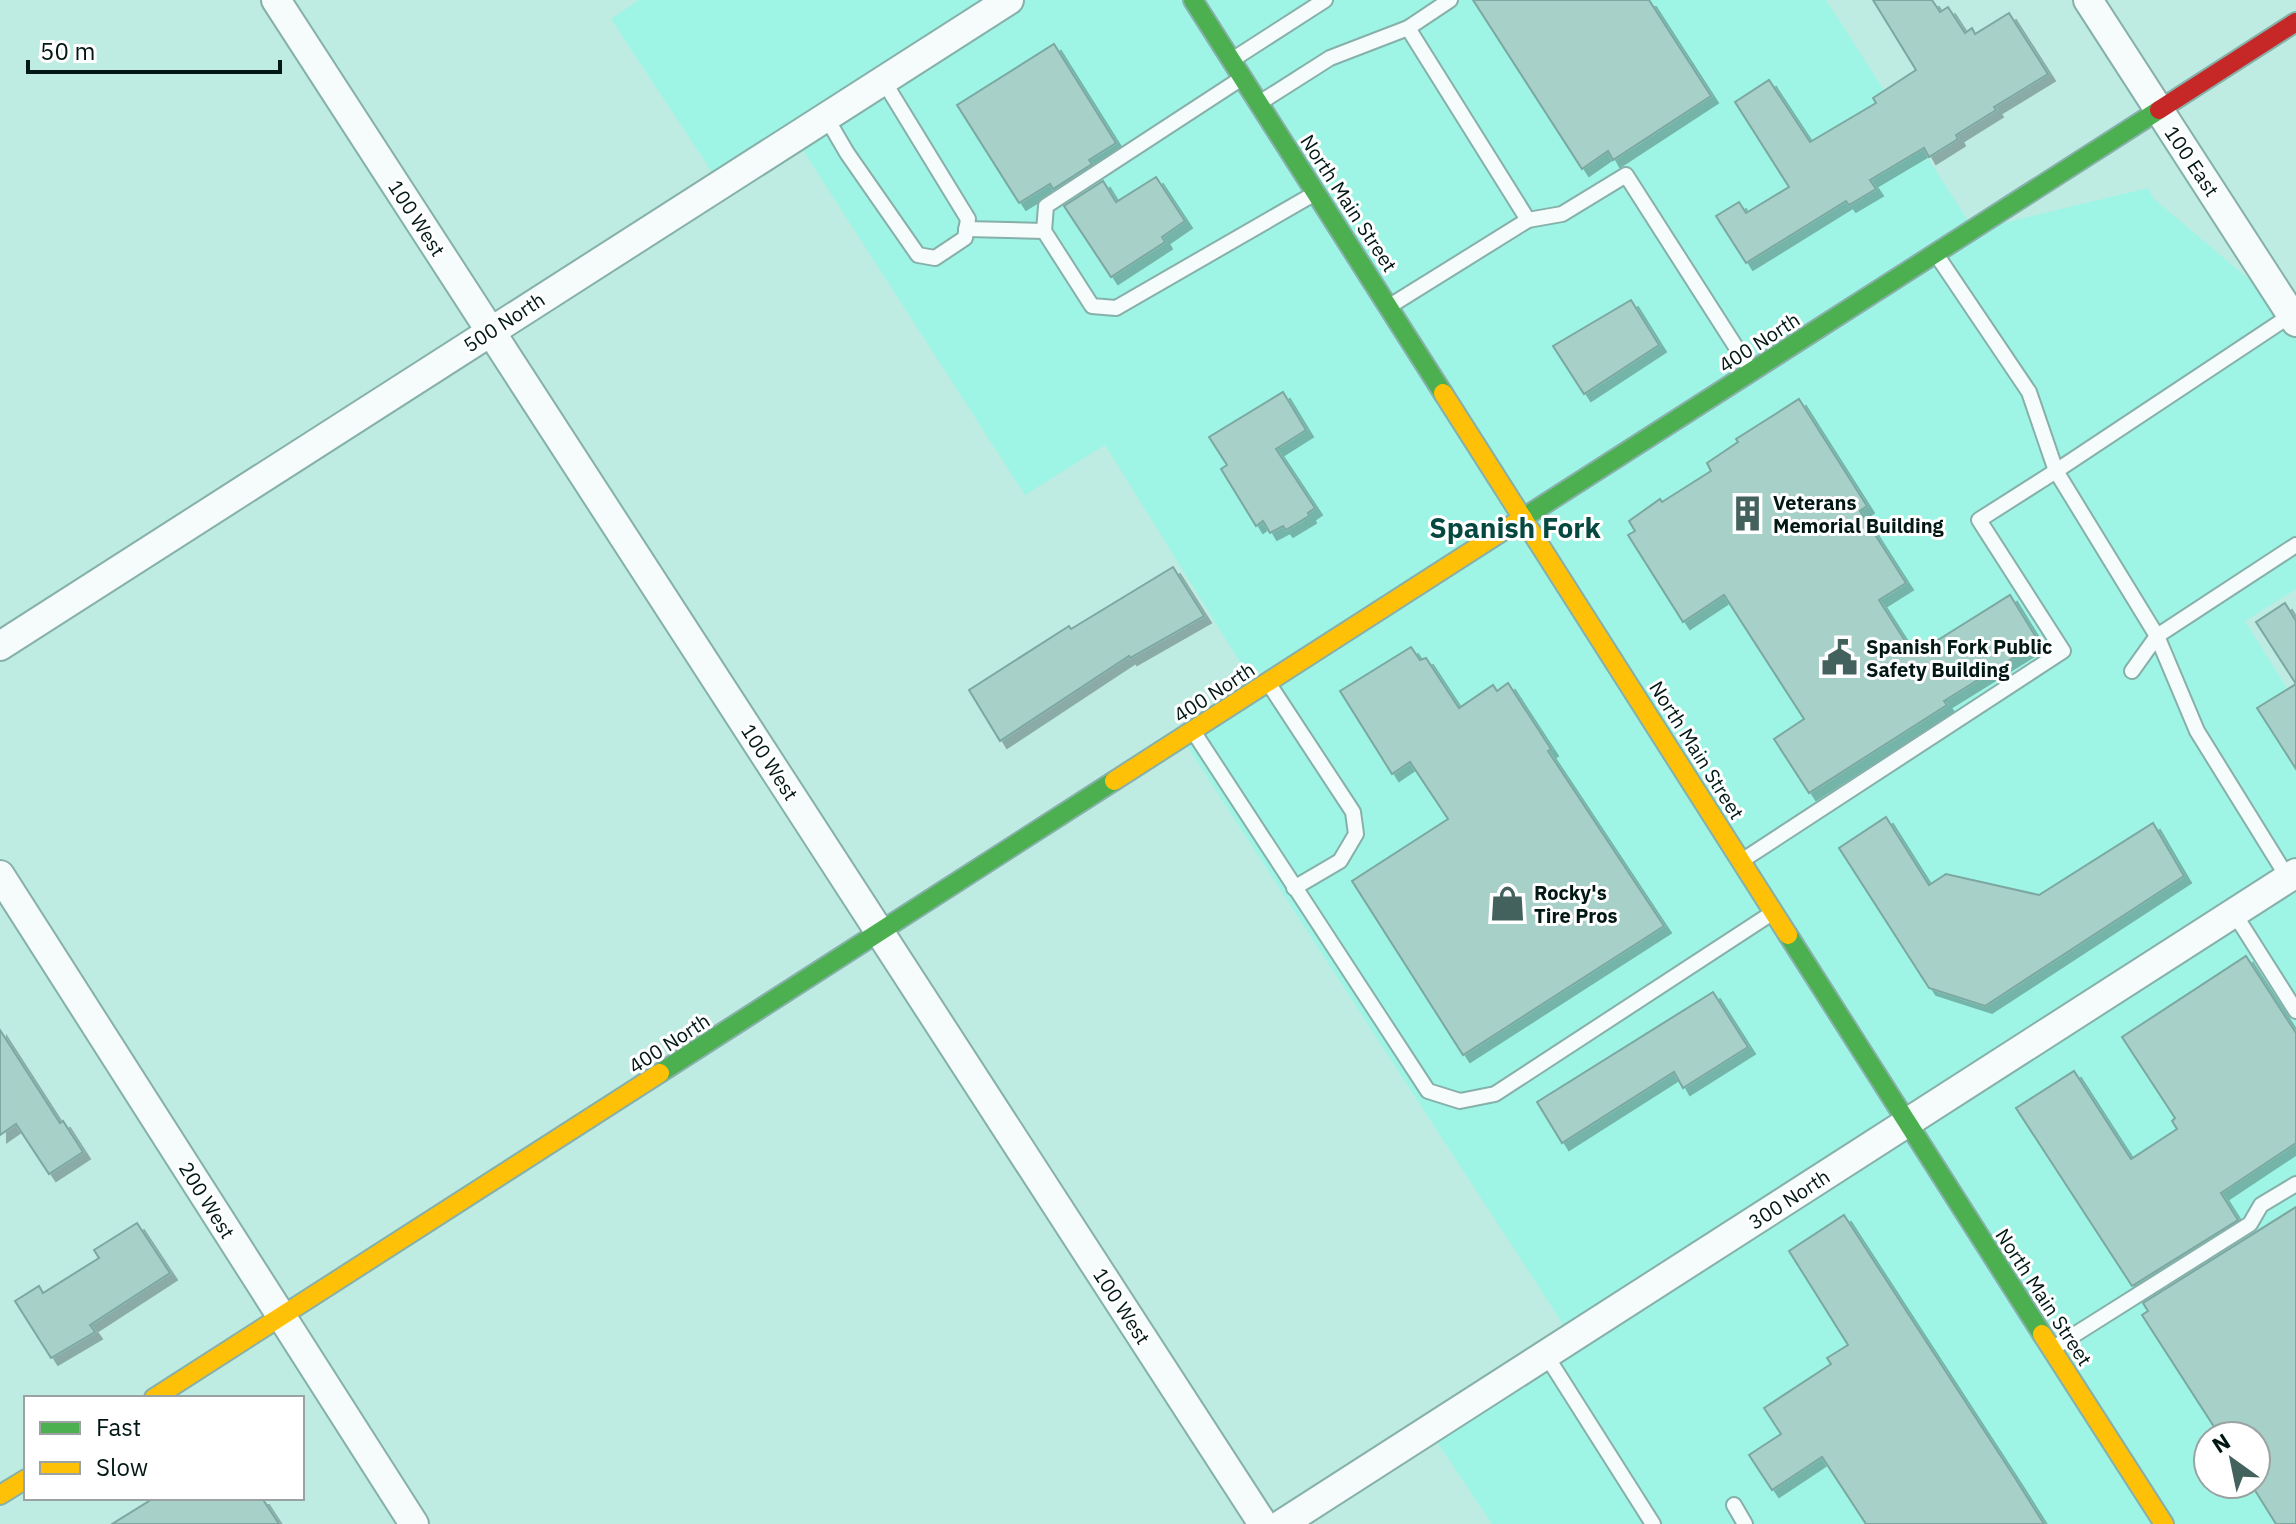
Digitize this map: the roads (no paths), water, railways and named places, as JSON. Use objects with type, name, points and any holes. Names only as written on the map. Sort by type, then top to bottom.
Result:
[{"type":"main road","name":"North Main Street","points":[[1193,0],[1525,518],[1906,1125],[2164,1524]]},
{"type":"main road","name":"400 North","points":[[157,1396],[2296,22]]},
{"type":"main road","points":[[0,1495],[24,1480]]},
{"type":"street","name":"100 West","points":[[276,0],[1263,1524]]},
{"type":"street","name":"500 North","points":[[0,646],[1009,0]]},
{"type":"street","name":"100 East","points":[[2088,0],[2294,319]]},
{"type":"street","name":"200 West","points":[[0,875],[414,1524]]},
{"type":"street","name":"300 North","points":[[1282,1524],[2292,876]]},
{"type":"lane","points":[[1231,60],[1325,0]]},
{"type":"lane","points":[[1259,104],[1330,58],[1408,28],[1450,0]]},
{"type":"lane","points":[[1408,28],[1528,220]]},
{"type":"lane","points":[[1243,78],[1046,206],[1044,231],[1092,306],[1116,308],[1316,192]]},
{"type":"lane","points":[[826,117],[847,153],[918,255],[935,258],[965,238],[968,219],[883,80]]},
{"type":"lane","points":[[1389,307],[1528,220],[1562,214],[1626,175],[1752,372]]},
{"type":"lane","points":[[966,229],[1044,231]]},
{"type":"lane","points":[[1936,254],[2029,392],[2056,471],[2157,636],[2197,731],[2292,876]]},
{"type":"lane","points":[[1741,861],[2063,651],[1979,520],[2294,319]]},
{"type":"lane","points":[[2132,671],[2157,636],[2296,545]]},
{"type":"lane","points":[[1268,683],[1353,812],[1356,834],[1340,861],[1294,888]]},
{"type":"lane","points":[[1193,731],[1428,1091],[1460,1101],[1495,1094],[1773,912]]},
{"type":"lane","points":[[2234,913],[2296,1011]]},
{"type":"lane","points":[[2052,1349],[2250,1224],[2261,1205],[2296,1184]]},
{"type":"lane","points":[[1546,1355],[1653,1524]]},
{"type":"lane","points":[[1734,1505],[1745,1524]]},
{"type":"place","name":"Veterans Memorial Building","points":[[1747,514]]},
{"type":"place","name":"Spanish Fork Public Safety Building","points":[[1840,657]]},
{"type":"place","name":"Rocky's Tire Pros","points":[[1508,903]]},
{"type":"district","name":"Spanish Fork","points":[[1515,527]]}]
